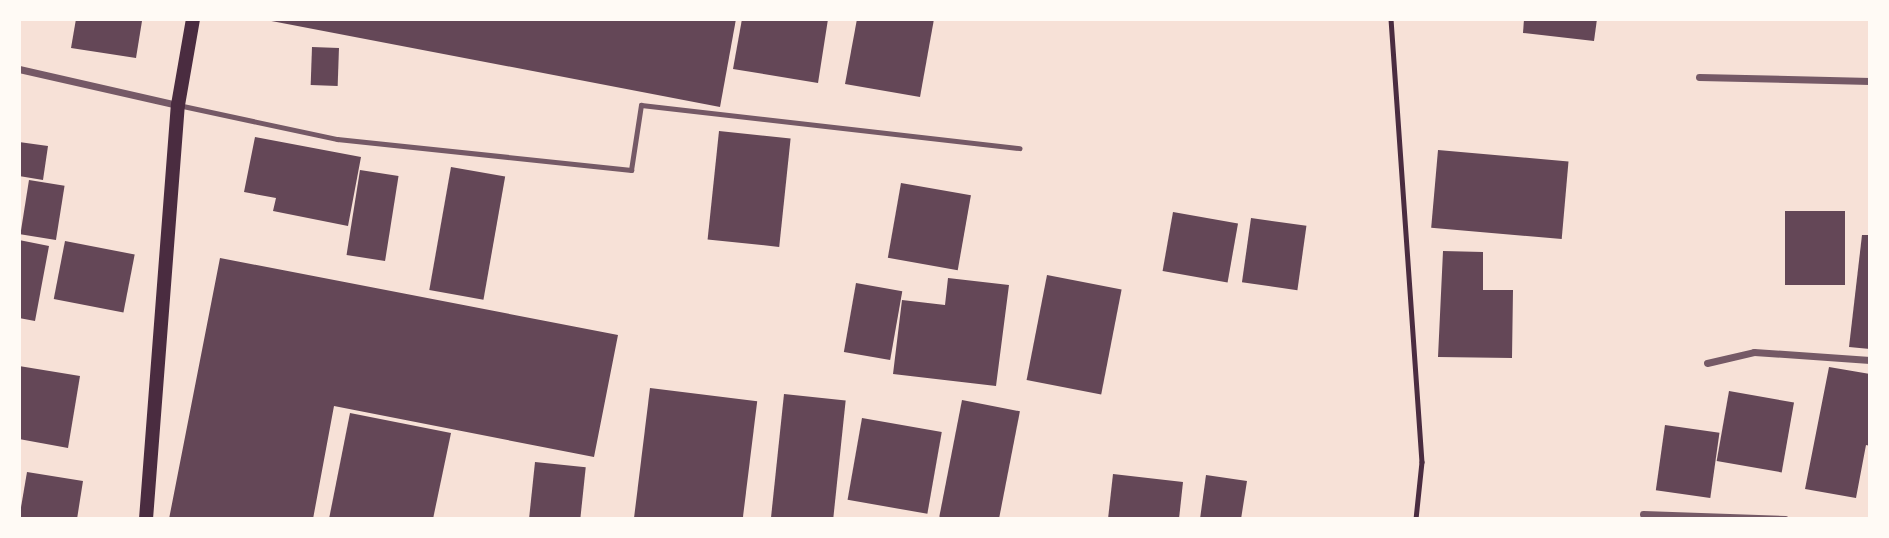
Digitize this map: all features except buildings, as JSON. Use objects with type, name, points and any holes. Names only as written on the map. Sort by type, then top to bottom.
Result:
[{"type":"main road","points":[[146,519],[178,105],[193,19]]},
{"type":"street","points":[[19,69],[178,105]]},
{"type":"street","points":[[1699,77],[1870,81]]},
{"type":"street","points":[[1707,363],[1754,352],[1870,360]]},
{"type":"street","points":[[1643,514],[1785,519]]},
{"type":"lane","points":[[178,105],[337,139],[631,170],[641,105],[1020,148]]},
{"type":"path","points":[[1391,19],[1422,462],[1416,519]]}]
